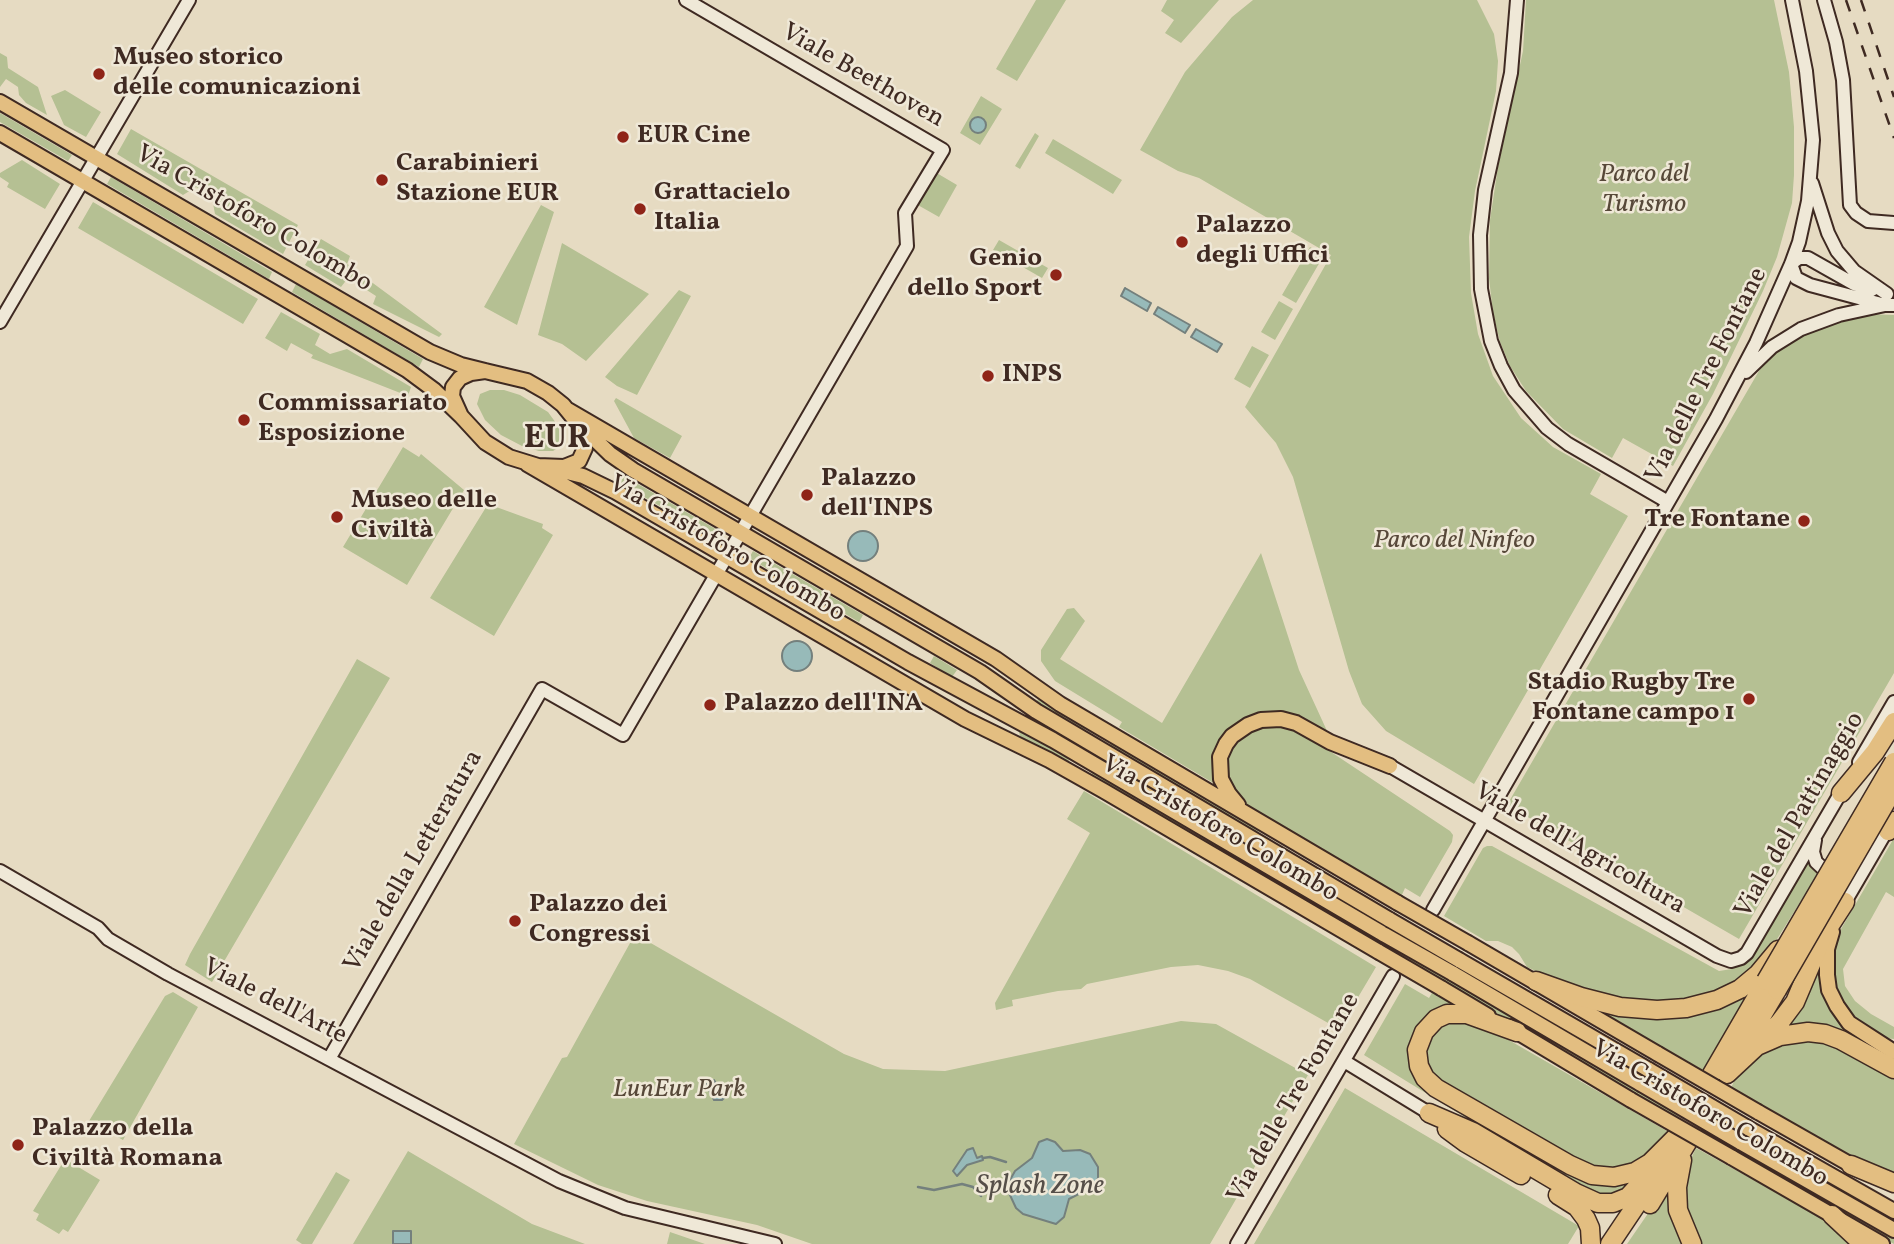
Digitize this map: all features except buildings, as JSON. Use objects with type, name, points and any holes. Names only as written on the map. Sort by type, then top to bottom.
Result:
[{"type":"highway","points":[[1840,793],[1871,757],[1890,728]]},
{"type":"highway","points":[[1845,902],[1823,936],[1795,1002],[1757,1046],[1721,1076],[1765,983],[1894,762]]},
{"type":"highway","points":[[1529,978],[1610,1005],[1657,1010],[1705,1004],[1765,983],[1894,788]]},
{"type":"highway","points":[[1517,1032],[1467,1014],[1447,1014],[1431,1023],[1422,1034],[1417,1050],[1421,1070],[1436,1088],[1592,1175],[1614,1177],[1635,1172],[1681,1140]]},
{"type":"highway","points":[[1757,1046],[1784,1035],[1819,1033],[1841,1040],[1894,1069]]},
{"type":"highway","points":[[1429,1113],[1473,1132],[1576,1193],[1602,1204],[1628,1197],[1681,1140]]},
{"type":"highway","points":[[1429,1113],[1466,1143],[1577,1207],[1589,1224],[1591,1244]]},
{"type":"highway","points":[[1621,1244],[1649,1206],[1681,1140]]},
{"type":"highway","points":[[1681,1140],[1677,1200],[1681,1222],[1692,1244]]},
{"type":"highway","points":[[1610,1244],[1641,1199],[1665,1155]]},
{"type":"highway","points":[[1852,1165],[1894,1183]]},
{"type":"highway","points":[[1832,1215],[1863,1244]]},
{"type":"main road","name":"Via Cristoforo Colombo","points":[[0,102],[430,352],[456,363],[527,381],[548,393],[605,450],[626,466],[980,672],[1030,707],[1390,920],[1455,967],[1641,1084],[1894,1230]]},
{"type":"main road","name":"Via Cristoforo Colombo","points":[[0,133],[407,370],[434,390],[493,448],[527,464],[965,719],[1075,774],[1882,1244]]},
{"type":"main road","points":[[461,416],[452,399],[455,383],[465,375],[485,371]]},
{"type":"main road","name":"Via Cristoforo Colombo","points":[[571,414],[996,659],[1060,704],[1278,834],[1894,1190]]},
{"type":"main road","points":[[551,468],[576,464],[584,453],[584,436],[571,414]]},
{"type":"main road","name":"Via Cristoforo Colombo","points":[[527,464],[571,472],[603,485],[1385,935],[1548,1010],[1894,1211]]},
{"type":"main road","points":[[980,672],[1060,704]]},
{"type":"main road","points":[[988,705],[1017,745]]},
{"type":"main road","points":[[1252,818],[1225,789],[1220,763],[1222,750],[1229,739],[1254,722],[1276,719],[1296,723],[1330,741],[1390,766]]},
{"type":"main road","points":[[1097,726],[1099,748]]},
{"type":"main road","points":[[1256,841],[1278,834]]},
{"type":"main road","points":[[1315,854],[1319,877]]},
{"type":"main road","points":[[1248,855],[1254,879]]},
{"type":"main road","points":[[1290,901],[1312,892]]},
{"type":"main road","points":[[1845,902],[1827,949],[1829,990],[1846,1020],[1894,1052]]},
{"type":"main road","points":[[1529,978],[1548,1010]]},
{"type":"street","points":[[0,322],[189,0]]},
{"type":"street","name":"Viale Beethoven","points":[[687,0],[943,150],[905,213],[907,246],[750,517]]},
{"type":"street","points":[[1517,0],[1511,73],[1491,158],[1481,217],[1480,271],[1485,316],[1501,366],[1523,402],[1557,436],[1668,502]]},
{"type":"street","points":[[1791,264],[1805,218],[1811,179],[1812,141],[1810,101],[1792,0]]},
{"type":"street","points":[[1824,0],[1843,80],[1850,205],[1868,221],[1894,223]]},
{"type":"street","points":[[1811,179],[1828,233],[1837,251],[1854,271],[1890,300]]},
{"type":"street","name":"Via delle Tre Fontane","points":[[1433,910],[1738,380],[1791,264],[1799,258],[1808,258],[1854,284],[1890,300]]},
{"type":"street","name":"Via delle Tre Fontane","points":[[1791,264],[1796,278],[1810,285],[1890,300]]},
{"type":"street","points":[[1738,380],[1766,352],[1795,332],[1890,300]]},
{"type":"street","points":[[717,574],[750,517]]},
{"type":"street","name":"Viale della Letteratura","points":[[329,1059],[542,689],[623,735],[717,574]]},
{"type":"street","name":"Viale del Pattinaggio","points":[[1747,953],[1894,702]]},
{"type":"street","name":"Viale dell'Agricoltura","points":[[1390,766],[1723,959],[1736,960],[1747,953]]},
{"type":"street","points":[[1845,902],[1892,822]]},
{"type":"street","points":[[1815,836],[1813,852],[1817,864],[1834,879],[1855,885]]},
{"type":"street","name":"Viale dell'Arte","points":[[0,871],[98,928],[108,939],[168,974],[578,1190],[618,1205],[775,1244]]},
{"type":"street","name":"Via delle Tre Fontane","points":[[1237,1244],[1393,976]]},
{"type":"street","points":[[1344,1061],[1429,1113]]},
{"type":"green space","points":[[1036,0],[1066,0],[1017,81],[996,69]]},
{"type":"green space","points":[[1167,0],[1219,0],[1181,43],[1165,33],[1174,20],[1161,11]]},
{"type":"green space","name":"Parco del Ninfeo","points":[[1253,0],[1477,0],[1494,34],[1498,61],[1496,91],[1475,191],[1469,237],[1471,293],[1478,334],[1493,376],[1521,418],[1553,447],[1601,474],[1590,494],[1628,516],[1474,784],[1386,731],[1362,704],[1349,671],[1293,477],[1276,443],[1245,407],[1331,255],[1199,178],[1178,171],[1140,150],[1185,72],[1232,17]]},
{"type":"green space","name":"Parco del Turismo","points":[[1526,0],[1774,0],[1789,72],[1794,127],[1792,203],[1777,257],[1763,291],[1713,394],[1673,466],[1623,438],[1612,458],[1563,429],[1526,391],[1510,366],[1500,342],[1489,278],[1490,220],[1498,167],[1523,51]]},
{"type":"green space","points":[[0,53],[7,57],[8,68],[38,87],[47,115],[26,103],[19,95],[18,87],[6,79],[0,87]]},
{"type":"green space","points":[[65,90],[101,112],[86,137],[64,125],[51,96]]},
{"type":"green space","points":[[981,96],[1002,109],[980,145],[960,133]]},
{"type":"green space","points":[[0,113],[72,155],[68,161],[0,122]]},
{"type":"green space","points":[[131,129],[298,225],[283,254],[215,214],[212,198],[196,187],[183,195],[117,154]]},
{"type":"green space","points":[[1035,133],[1039,136],[1020,169],[1015,166]]},
{"type":"green space","points":[[1053,139],[1122,180],[1113,194],[1045,153]]},
{"type":"green space","points":[[22,160],[60,184],[45,209],[7,187],[9,183],[0,177],[0,173]]},
{"type":"green space","points":[[935,172],[957,185],[939,217],[916,204]]},
{"type":"green space","points":[[111,177],[272,272],[269,279],[107,184]]},
{"type":"green space","points":[[93,202],[258,299],[243,324],[78,228]]},
{"type":"green space","points":[[541,205],[554,212],[517,325],[484,307]]},
{"type":"green space","points":[[321,239],[350,256],[347,264],[442,334],[439,337],[373,304],[376,296],[348,278],[341,287],[305,265]]},
{"type":"green space","points":[[999,240],[1048,268],[1042,278],[993,250]]},
{"type":"green space","points":[[562,243],[649,294],[586,361],[562,344],[538,335]]},
{"type":"green space","points":[[1310,247],[1324,255],[1296,303],[1282,295]]},
{"type":"green space","points":[[296,284],[423,359],[419,367],[292,292]]},
{"type":"green space","points":[[679,290],[691,296],[637,395],[617,386],[605,377]]},
{"type":"green space","points":[[1279,301],[1293,309],[1275,340],[1261,332]]},
{"type":"green space","points":[[281,312],[320,334],[315,345],[330,354],[347,349],[411,387],[408,396],[311,358],[313,355],[291,343],[287,351],[265,338]]},
{"type":"green space","points":[[1866,314],[1894,315],[1894,673],[1739,939],[1507,805],[1763,364],[1778,350],[1812,328]]},
{"type":"green space","points":[[1252,346],[1269,355],[1250,388],[1234,379]]},
{"type":"green space","points":[[490,390],[504,390],[520,395],[548,412],[561,430],[561,446],[553,451],[539,451],[501,435],[485,420],[477,404],[480,394]]},
{"type":"green space","points":[[616,398],[682,436],[670,458],[634,438],[614,401]]},
{"type":"green space","points":[[403,447],[419,457],[421,454],[464,490],[407,585],[343,547]]},
{"type":"green space","points":[[624,476],[719,531],[715,538],[620,483]]},
{"type":"green space","points":[[488,504],[543,524],[542,528],[553,535],[494,636],[430,598]]},
{"type":"green space","points":[[753,551],[863,615],[859,622],[749,558]]},
{"type":"green space","points":[[1261,553],[1299,670],[1328,733],[1295,718],[1223,737],[1211,758],[1215,784],[1119,727],[1122,722],[1055,681],[1041,661],[1041,650],[1067,609],[1074,608],[1085,621],[1060,659],[1162,723]]},
{"type":"green space","points":[[934,656],[957,670],[952,677],[930,663]]},
{"type":"green space","points":[[357,659],[390,678],[212,982],[185,965]]},
{"type":"green space","points":[[1041,698],[1086,728],[1083,730],[1038,704],[1037,700]]},
{"type":"green space","points":[[1263,724],[1285,726],[1301,732],[1450,831],[1453,835],[1452,842],[1420,897],[1405,888],[1401,897],[1244,807],[1232,789],[1226,773],[1227,751],[1236,738]]},
{"type":"green space","points":[[1022,731],[1069,761],[1065,763],[1020,736],[1019,732]]},
{"type":"green space","points":[[1111,742],[1264,830],[1256,832],[1110,746]]},
{"type":"green space","points":[[1092,773],[1240,860],[1238,862],[1091,776]]},
{"type":"green space","points":[[1084,791],[1376,967],[1341,1026],[1337,1028],[1250,979],[1198,965],[1171,967],[1087,984],[1081,989],[1012,1000],[1013,1006],[996,1010],[995,1003],[1090,833],[1067,819]]},
{"type":"green space","points":[[1894,838],[1894,897],[1886,892],[1843,969],[1845,986],[1855,1001],[1894,1027],[1894,1039],[1884,1038],[1849,1015],[1833,984],[1834,941]]},
{"type":"green space","points":[[1492,846],[1719,971],[1745,963],[1809,858],[1819,872],[1764,960],[1753,972],[1707,999],[1634,1004],[1572,988],[1527,967],[1512,947],[1498,941],[1486,941],[1444,916],[1483,848]]},
{"type":"green space","points":[[1312,900],[1894,1239],[1894,1244],[1308,907],[1308,902]]},
{"type":"green space","name":"LunEur Park","points":[[635,934],[844,1054],[883,1069],[945,1071],[1181,1021],[1216,1024],[1308,1075],[1210,1244],[812,1244],[757,1225],[647,1201],[598,1185],[514,1144],[562,1058],[567,1057]]},
{"type":"green space","points":[[1823,946],[1821,976],[1861,1037],[1858,1042],[1782,1030]]},
{"type":"green space","points":[[1762,977],[1703,1070],[1588,1005],[1651,1015]]},
{"type":"green space","points":[[1405,984],[1429,998],[1433,991],[1460,1005],[1445,1008],[1413,1065],[1564,1169],[1638,1175],[1627,1190],[1608,1197],[1588,1193],[1364,1055]]},
{"type":"green space","points":[[173,992],[198,1007],[123,1140],[89,1121],[165,996]]},
{"type":"green space","points":[[1455,1018],[1500,1035],[1667,1131],[1662,1141],[1634,1167],[1598,1171],[1430,1076],[1423,1047],[1440,1023]]},
{"type":"green space","points":[[1827,1039],[1894,1075],[1894,1175],[1849,1157],[1731,1088],[1736,1077],[1766,1048],[1783,1040]]},
{"type":"green space","points":[[1345,1088],[1579,1226],[1568,1244],[1254,1244]]},
{"type":"green space","points":[[1696,1148],[1824,1219],[1854,1244],[1699,1244],[1683,1200],[1687,1167]]},
{"type":"green space","points":[[408,1151],[532,1224],[585,1244],[353,1244]]},
{"type":"green space","points":[[65,1159],[100,1180],[68,1232],[63,1229],[59,1234],[36,1220],[39,1214],[33,1211]]},
{"type":"green space","points":[[336,1172],[350,1180],[312,1244],[302,1244],[296,1240]]},
{"type":"green space","points":[[1671,1180],[1670,1205],[1675,1227],[1684,1244],[1627,1244]]},
{"type":"green space","points":[[670,1232],[705,1244],[667,1244]]},
{"type":"water","points":[[978,117],[986,125],[978,133],[970,125]]},
{"type":"water","points":[[1125,288],[1151,303],[1147,311],[1121,296]]},
{"type":"water","points":[[1158,307],[1190,325],[1185,333],[1154,314]]},
{"type":"water","points":[[1196,329],[1222,344],[1217,352],[1191,337]]},
{"type":"water","points":[[863,531],[874,535],[878,546],[874,557],[863,561],[852,557],[848,546],[852,535]]},
{"type":"water","points":[[797,641],[808,645],[812,656],[808,667],[797,671],[786,667],[782,656],[786,645]]},
{"type":"water","points":[[714,1080],[724,1098],[722,1100],[714,1100],[706,1084]]},
{"type":"water","name":"Splash Zone","points":[[1047,1139],[1055,1142],[1063,1151],[1080,1150],[1090,1154],[1098,1167],[1098,1178],[1094,1186],[1069,1199],[1064,1217],[1056,1224],[1023,1214],[1016,1208],[1009,1193],[1010,1180],[1015,1171],[1032,1158],[1039,1142]]},
{"type":"water","points":[[973,1148],[977,1158],[982,1156],[983,1160],[967,1165],[957,1176],[953,1171],[967,1150]]},
{"type":"water","points":[[393,1231],[411,1231],[411,1244],[393,1244]]},
{"type":"waterway","points":[[983,1158],[990,1157],[1006,1162]]},
{"type":"waterway","points":[[918,1187],[934,1190],[962,1184],[973,1187],[981,1196]]},
{"type":"tunnel","points":[[1395,972],[1431,913]]},
{"type":"tunnel","points":[[1677,1135],[1712,1074]]},
{"type":"tunnel","points":[[1688,1141],[1723,1081]]},
{"type":"railway","points":[[1846,0],[1894,138]]},
{"type":"railway","points":[[1861,0],[1894,97]]},
{"type":"place","name":"Museo storico delle comunicazioni","points":[[99,74]]},
{"type":"place","name":"EUR Cine","points":[[623,137]]},
{"type":"place","name":"Carabinieri Stazione EUR","points":[[382,180]]},
{"type":"place","name":"Grattacielo Italia","points":[[640,209]]},
{"type":"place","name":"Palazzo degli Uffici","points":[[1182,242]]},
{"type":"place","name":"Genio dello Sport","points":[[1056,275]]},
{"type":"place","name":"INPS","points":[[988,376]]},
{"type":"place","name":"Commissariato Esposizione","points":[[244,420]]},
{"type":"place","name":"Palazzo dell'INPS","points":[[807,495]]},
{"type":"place","name":"Museo delle Civiltà","points":[[337,517]]},
{"type":"place","name":"Tre Fontane","points":[[1804,521]]},
{"type":"place","name":"Stadio Rugby Tre Fontane campo 1","points":[[1749,699]]},
{"type":"place","name":"Palazzo dell'INA","points":[[710,705]]},
{"type":"place","name":"Palazzo dei Congressi","points":[[515,921]]},
{"type":"place","name":"Palazzo della Civiltà Romana","points":[[18,1145]]},
{"type":"district","name":"EUR","points":[[557,441]]}]
